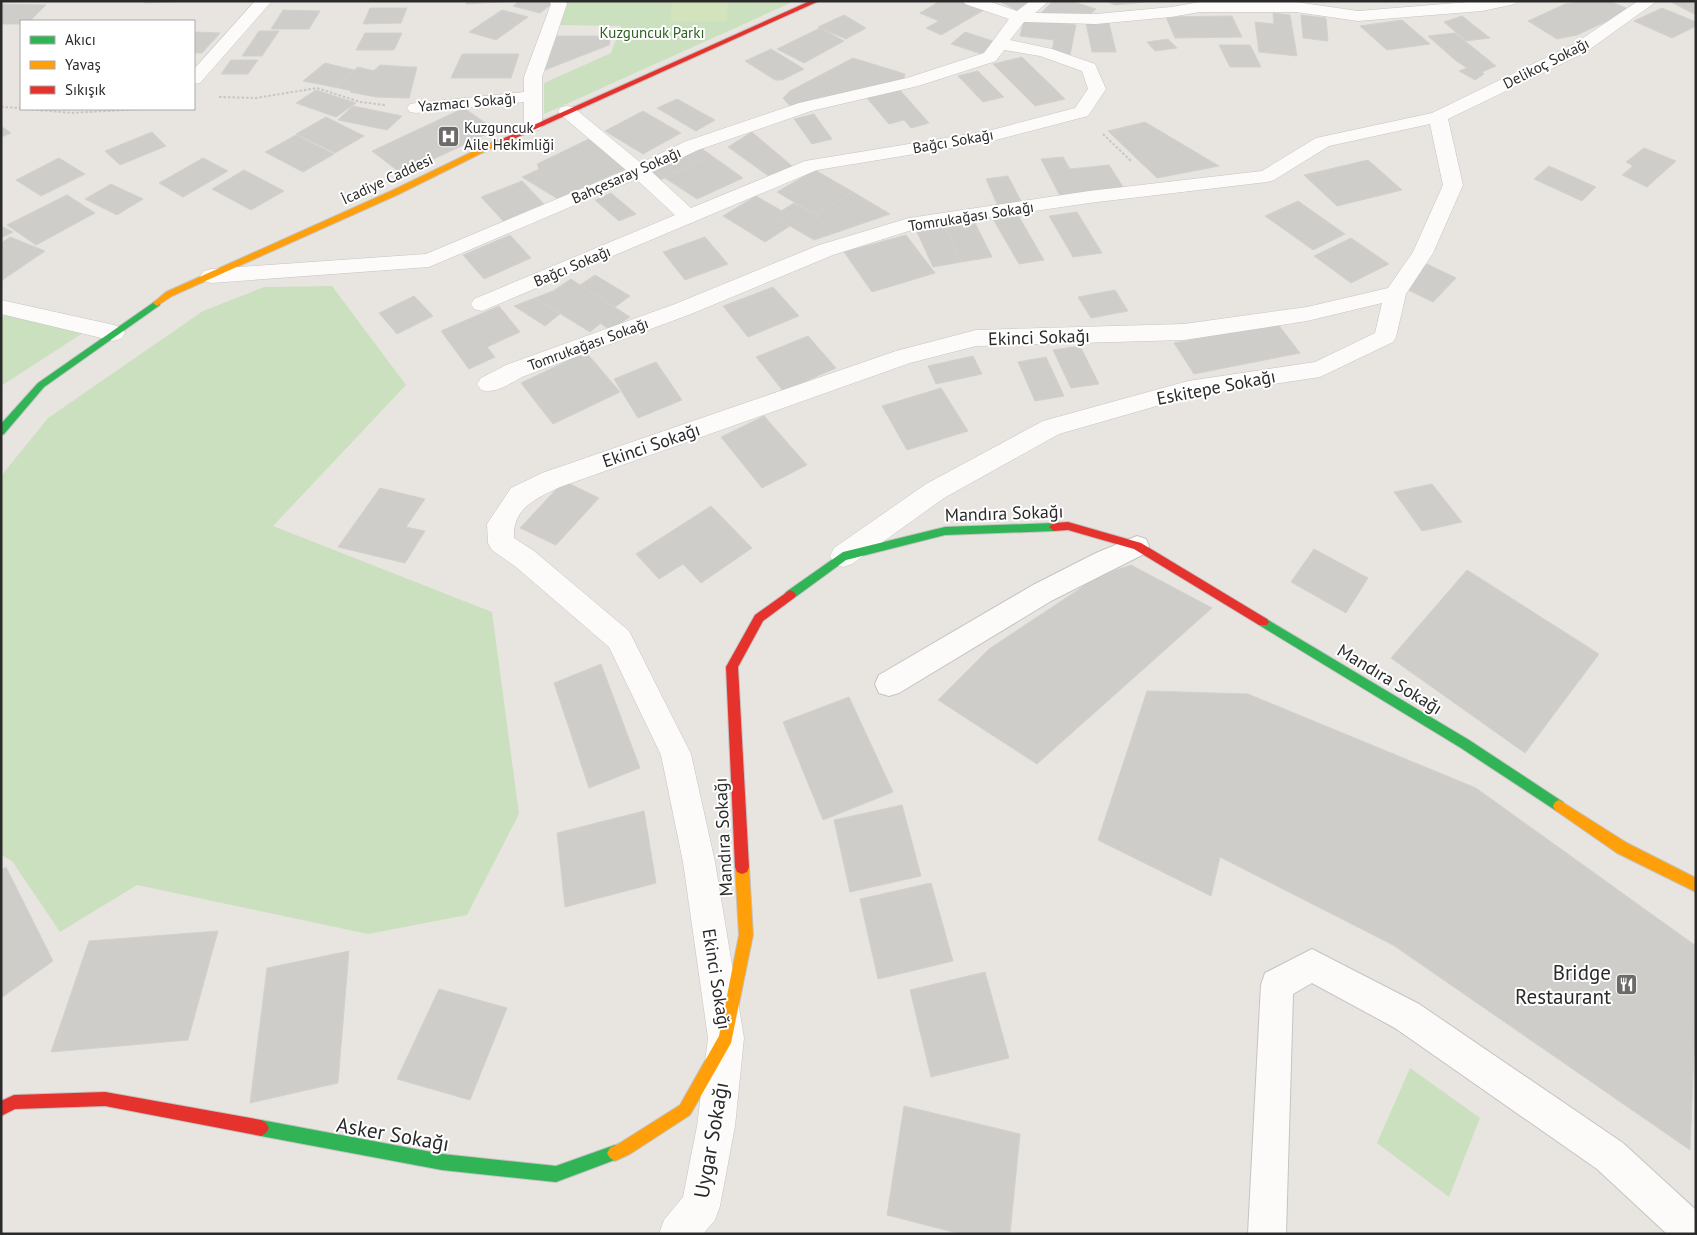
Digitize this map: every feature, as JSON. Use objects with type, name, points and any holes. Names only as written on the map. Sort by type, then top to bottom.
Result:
[{"type":"street","points":[[195,77],[264,1]]},
{"type":"street","points":[[533,126],[533,77],[559,4],[557,1]]},
{"type":"street","name":"İcadiye Caddesi","points":[[1,430],[41,385],[169,294],[394,194],[533,126],[816,1]]},
{"type":"street","points":[[971,1],[1019,17],[1096,19],[1171,12],[1200,7],[1296,7],[1358,16],[1482,6],[1509,1]]},
{"type":"street","name":"Bahçesaray Sokağı","points":[[211,276],[429,260],[639,171],[691,146],[805,107],[912,82],[990,57],[1019,17],[1041,1]]},
{"type":"street","name":"Delikoç Sokağı","points":[[1438,117],[1580,48],[1649,1]]},
{"type":"street","points":[[1000,44],[1059,55],[1089,68],[1097,89],[1082,112]]},
{"type":"street","name":"Yazmacı Sokağı","points":[[416,108],[533,96]]},
{"type":"street","points":[[567,111],[639,171],[689,217]]},
{"type":"street","name":"Bağcı Sokağı","points":[[482,304],[812,165],[988,136],[1082,112]]},
{"type":"street","name":"Tomrukağası Sokağı","points":[[489,384],[514,371],[683,310],[826,250],[916,222],[1267,176],[1323,142],[1438,117]]},
{"type":"street","name":"Eskitepe Sokağı","points":[[843,556],[935,491],[1051,427],[1188,389],[1320,369],[1385,337],[1395,293],[1423,253],[1453,185],[1438,117]]},
{"type":"street","name":"Ekinci Sokağı","points":[[726,1038],[698,862],[676,754],[619,639],[525,558],[501,543],[500,524],[520,494],[551,480],[904,357],[976,338],[1184,332],[1308,314],[1395,293]]},
{"type":"street","points":[[1,307],[114,333]]},
{"type":"street","name":"Mandıra Sokağı","points":[[726,1038],[746,936],[732,667],[759,618],[843,556],[945,532],[1068,526],[1137,546],[1465,744],[1622,848],[1696,885]]},
{"type":"street","name":"Asker Sokağı","points":[[1,1109],[14,1102],[105,1099],[442,1162],[556,1174],[625,1149],[685,1110],[726,1038]]},
{"type":"street","name":"Uygar Sokağı","points":[[678,1234],[701,1206],[716,1126],[726,1038]]},
{"type":"lane","points":[[889,684],[1032,598],[1137,546]]},
{"type":"lane","points":[[1267,1234],[1277,985],[1312,965],[1407,1016],[1610,1156],[1695,1234]]},
{"type":"path","name":"Yazmacı Sokağı","points":[[212,97],[256,98],[317,88],[360,102],[416,108]]},
{"type":"path","points":[[1,107],[20,108]]},
{"type":"path","points":[[38,110],[72,113],[125,110]]},
{"type":"path","points":[[1082,112],[1158,189]]},
{"type":"green space","name":"Kuzguncuk Parkı","points":[[566,1],[795,1],[544,114],[544,83],[611,53],[621,26],[560,25]]},
{"type":"green space","points":[[672,1],[728,1],[727,21],[670,22]]},
{"type":"green space","points":[[332,286],[406,385],[273,526],[492,612],[519,814],[467,915],[368,934],[137,885],[60,932],[12,861],[1,855],[1,476],[48,418],[203,311],[264,287]]},
{"type":"green space","points":[[29,306],[89,329],[1,386],[1,317]]},
{"type":"green space","points":[[1410,1068],[1480,1118],[1449,1197],[1377,1143]]},
{"type":"building","points":[[145,1],[188,1],[144,3]]},
{"type":"building","points":[[467,1],[514,1],[466,4]]},
{"type":"building","points":[[520,1],[554,2],[540,13],[513,6]]},
{"type":"building","points":[[940,1],[965,1],[984,10],[941,35],[926,28],[939,21],[920,13]]},
{"type":"building","points":[[999,1],[1036,1],[1018,11]]},
{"type":"building","points":[[1053,1],[1071,1],[1096,9],[1088,16],[1041,13]]},
{"type":"building","points":[[1106,1],[1144,1],[1145,2],[1115,5]]},
{"type":"building","points":[[1609,1],[1631,10],[1577,35],[1557,39],[1528,21],[1565,4]]},
{"type":"building","points":[[1672,1],[1696,1],[1696,15],[1671,2]]},
{"type":"building","points":[[1,4],[46,5],[31,20],[20,20],[20,24],[1,24]]},
{"type":"building","points":[[370,8],[407,8],[401,23],[363,24]]},
{"type":"building","points":[[1662,8],[1696,22],[1696,26],[1672,38],[1634,21]]},
{"type":"building","points":[[283,10],[320,11],[309,29],[271,29]]},
{"type":"building","points":[[502,10],[528,17],[496,40],[469,32]]},
{"type":"building","points":[[1273,13],[1290,15],[1297,56],[1259,52],[1255,22],[1274,24]]},
{"type":"building","points":[[844,15],[866,28],[846,39],[818,27]]},
{"type":"building","points":[[1301,15],[1326,18],[1328,41],[1303,38]]},
{"type":"building","points":[[1232,16],[1242,37],[1175,38],[1166,17]]},
{"type":"building","points":[[1462,16],[1490,38],[1466,41],[1444,22]]},
{"type":"building","points":[[1024,19],[1076,25],[1070,55],[1052,52],[1054,40],[1020,36]]},
{"type":"building","points":[[1402,20],[1430,44],[1387,50],[1360,26]]},
{"type":"building","points":[[1086,23],[1109,23],[1116,52],[1092,52]]},
{"type":"building","points":[[820,28],[844,41],[804,63],[777,49]]},
{"type":"building","points":[[259,31],[279,31],[262,56],[242,56]]},
{"type":"building","points":[[195,32],[220,33],[202,53],[195,53]]},
{"type":"building","points":[[965,32],[996,42],[982,54],[951,44]]},
{"type":"building","points":[[365,33],[402,33],[394,50],[356,50]]},
{"type":"building","points":[[1455,33],[1496,66],[1482,72],[1484,74],[1475,80],[1459,71],[1467,68],[1428,36]]},
{"type":"building","points":[[557,36],[611,36],[609,45],[545,70]]},
{"type":"building","points":[[1168,39],[1177,48],[1155,51],[1147,42]]},
{"type":"building","points":[[1219,45],[1250,45],[1261,67],[1230,67]]},
{"type":"building","points":[[771,49],[804,69],[782,80],[775,80],[745,61]]},
{"type":"building","points":[[462,54],[519,54],[511,78],[451,78]]},
{"type":"building","points":[[1022,57],[1065,99],[1035,106],[993,64]]},
{"type":"building","points":[[853,58],[905,74],[903,82],[790,106],[783,98],[790,91]]},
{"type":"building","points":[[231,60],[258,60],[248,74],[221,74]]},
{"type":"building","points":[[325,63],[354,70],[334,87],[303,81]]},
{"type":"building","points":[[380,65],[409,67],[376,97],[350,92]]},
{"type":"building","points":[[358,67],[374,71],[352,91],[334,87]]},
{"type":"building","points":[[409,67],[417,67],[409,98],[376,97]]},
{"type":"building","points":[[978,71],[1004,97],[983,102],[958,76]]},
{"type":"building","points":[[899,89],[929,123],[911,128],[904,120],[889,124],[866,97]]},
{"type":"building","points":[[316,90],[356,103],[336,117],[296,103]]},
{"type":"building","points":[[677,99],[715,120],[696,131],[657,108]]},
{"type":"building","points":[[353,106],[402,116],[387,130],[338,120]]},
{"type":"building","points":[[464,108],[495,130],[402,174],[372,151]]},
{"type":"building","points":[[643,111],[681,133],[643,154],[605,131]]},
{"type":"building","points":[[814,114],[832,139],[812,144],[794,119]]},
{"type":"building","points":[[326,117],[364,136],[335,153],[296,134]]},
{"type":"building","points":[[1145,122],[1219,166],[1157,178],[1108,131]]},
{"type":"building","points":[[1,126],[11,133],[1,137]]},
{"type":"building","points":[[152,132],[166,146],[120,165],[105,151]]},
{"type":"building","points":[[752,132],[792,166],[770,177],[728,147]]},
{"type":"building","points":[[296,135],[334,154],[303,172],[265,152]]},
{"type":"building","points":[[593,137],[625,169],[558,199],[522,177],[539,169],[537,164]]},
{"type":"building","points":[[700,147],[712,156],[660,180],[648,171]]},
{"type":"building","points":[[1644,148],[1676,161],[1647,187],[1622,175],[1633,166],[1626,162]]},
{"type":"building","points":[[712,156],[743,178],[697,199],[665,178]]},
{"type":"building","points":[[1063,157],[1070,169],[1109,165],[1125,190],[1061,198],[1041,159]]},
{"type":"building","points":[[59,158],[85,174],[41,196],[16,180]]},
{"type":"building","points":[[203,158],[228,171],[183,197],[159,183]]},
{"type":"building","points":[[1368,160],[1402,190],[1337,206],[1304,175]]},
{"type":"building","points":[[1549,166],[1596,187],[1582,201],[1534,179]]},
{"type":"building","points":[[244,170],[284,191],[251,210],[212,189]]},
{"type":"building","points":[[815,170],[853,192],[816,215],[777,192]]},
{"type":"building","points":[[1008,176],[1022,203],[998,206],[986,179]]},
{"type":"building","points":[[522,181],[546,206],[505,223],[481,197]]},
{"type":"building","points":[[111,184],[143,199],[117,215],[85,199]]},
{"type":"building","points":[[853,192],[890,214],[832,234],[816,215]]},
{"type":"building","points":[[611,193],[636,214],[619,221],[595,200]]},
{"type":"building","points":[[67,195],[95,213],[36,245],[7,225]]},
{"type":"building","points":[[756,196],[782,211],[773,216],[790,226],[765,242],[723,216]]},
{"type":"building","points":[[1298,201],[1345,234],[1313,250],[1265,216]]},
{"type":"building","points":[[794,203],[816,215],[832,234],[814,240],[773,216]]},
{"type":"building","points":[[1077,212],[1102,253],[1073,257],[1049,216]]},
{"type":"building","points":[[1018,215],[1044,260],[1019,264],[993,219]]},
{"type":"building","points":[[975,223],[992,257],[961,262],[945,227]]},
{"type":"building","points":[[1,226],[13,232],[1,238]]},
{"type":"building","points":[[945,227],[961,262],[933,267],[917,232]]},
{"type":"building","points":[[510,235],[531,258],[484,279],[463,255]]},
{"type":"building","points":[[906,235],[935,273],[872,292],[844,252]]},
{"type":"building","points":[[10,237],[45,251],[1,281],[1,243]]},
{"type":"building","points":[[705,237],[728,264],[685,280],[663,252]]},
{"type":"building","points":[[1351,238],[1389,264],[1351,283],[1314,256]]},
{"type":"building","points":[[1427,264],[1456,278],[1433,302],[1404,288]]},
{"type":"building","points":[[595,275],[630,296],[615,307],[580,285]]},
{"type":"building","points":[[571,279],[630,317],[610,330],[553,291]]},
{"type":"building","points":[[773,287],[799,316],[748,337],[723,306]]},
{"type":"building","points":[[1115,290],[1128,311],[1091,318],[1078,297]]},
{"type":"building","points":[[553,291],[601,323],[590,332],[535,298]]},
{"type":"building","points":[[414,296],[433,316],[397,334],[379,313]]},
{"type":"building","points":[[535,298],[560,314],[545,326],[514,306]]},
{"type":"building","points":[[499,306],[520,332],[487,347],[495,357],[469,369],[441,331]]},
{"type":"building","points":[[1277,323],[1300,353],[1194,374],[1174,343]]},
{"type":"building","points":[[808,336],[836,368],[783,391],[756,357]]},
{"type":"building","points":[[1080,346],[1099,384],[1071,388],[1053,350]]},
{"type":"building","points":[[586,352],[620,392],[553,424],[521,383]]},
{"type":"building","points":[[973,356],[982,374],[936,384],[928,366]]},
{"type":"building","points":[[1046,357],[1064,396],[1035,401],[1018,362]]},
{"type":"building","points":[[656,362],[682,400],[638,418],[614,379]]},
{"type":"building","points":[[941,388],[968,431],[907,450],[882,406]]},
{"type":"building","points":[[764,416],[807,465],[762,488],[721,437]]},
{"type":"building","points":[[564,481],[599,498],[556,545],[520,528]]},
{"type":"building","points":[[1432,484],[1462,522],[1422,531],[1394,492]]},
{"type":"building","points":[[380,488],[425,499],[406,527],[425,531],[405,563],[338,547]]},
{"type":"building","points":[[711,506],[752,548],[701,583],[683,564],[659,579],[636,554]]},
{"type":"building","points":[[1314,549],[1368,578],[1346,613],[1291,582]]},
{"type":"building","points":[[1131,565],[1212,608],[1037,764],[938,700],[989,649],[1099,576]]},
{"type":"building","points":[[1467,570],[1599,654],[1525,753],[1391,658]]},
{"type":"building","points":[[601,664],[640,768],[589,788],[554,683]]},
{"type":"building","points":[[1147,691],[1248,694],[1476,788],[1696,946],[1696,1005],[1690,1150],[1393,945],[1220,857],[1211,896],[1098,840]]},
{"type":"building","points":[[849,697],[893,792],[823,820],[783,722]]},
{"type":"building","points":[[902,805],[921,876],[850,892],[834,820]]},
{"type":"building","points":[[644,811],[656,883],[565,907],[557,833]]},
{"type":"building","points":[[6,867],[53,961],[1,998],[1,870]]},
{"type":"building","points":[[931,883],[953,961],[878,979],[860,899]]},
{"type":"building","points":[[218,931],[188,1040],[51,1052],[89,941]]},
{"type":"building","points":[[349,951],[338,1083],[250,1103],[267,968]]},
{"type":"building","points":[[985,972],[1009,1058],[931,1077],[910,990]]},
{"type":"building","points":[[439,989],[507,1008],[470,1100],[397,1079]]},
{"type":"building","points":[[904,1106],[1020,1134],[1010,1234],[961,1234],[887,1215]]},
{"type":"traffic: fast","points":[[1,431],[41,385],[157,303]]},
{"type":"traffic: fast","points":[[790,595],[843,556],[945,531],[1054,527]]},
{"type":"traffic: fast","points":[[1263,622],[1465,744],[1559,806]]},
{"type":"traffic: fast","points":[[261,1128],[442,1162],[556,1174],[615,1153]]},
{"type":"traffic: slow","points":[[157,303],[169,294],[394,193],[504,140]]},
{"type":"traffic: slow","points":[[1559,806],[1622,848],[1696,885]]},
{"type":"traffic: slow","points":[[615,1153],[625,1149],[685,1110],[726,1038],[746,935],[742,867]]},
{"type":"traffic: jam","points":[[504,140],[816,1]]},
{"type":"traffic: jam","points":[[1054,527],[1068,526],[1137,546],[1263,622]]},
{"type":"traffic: jam","points":[[742,867],[732,667],[759,618],[790,595]]},
{"type":"traffic: jam","points":[[1,1109],[14,1102],[105,1099],[261,1128]]},
{"type":"place","name":"Kuzguncuk Aile Hekimliği","points":[[448,136]]},
{"type":"place","name":"Bridge Restaurant","points":[[1627,984]]}]
